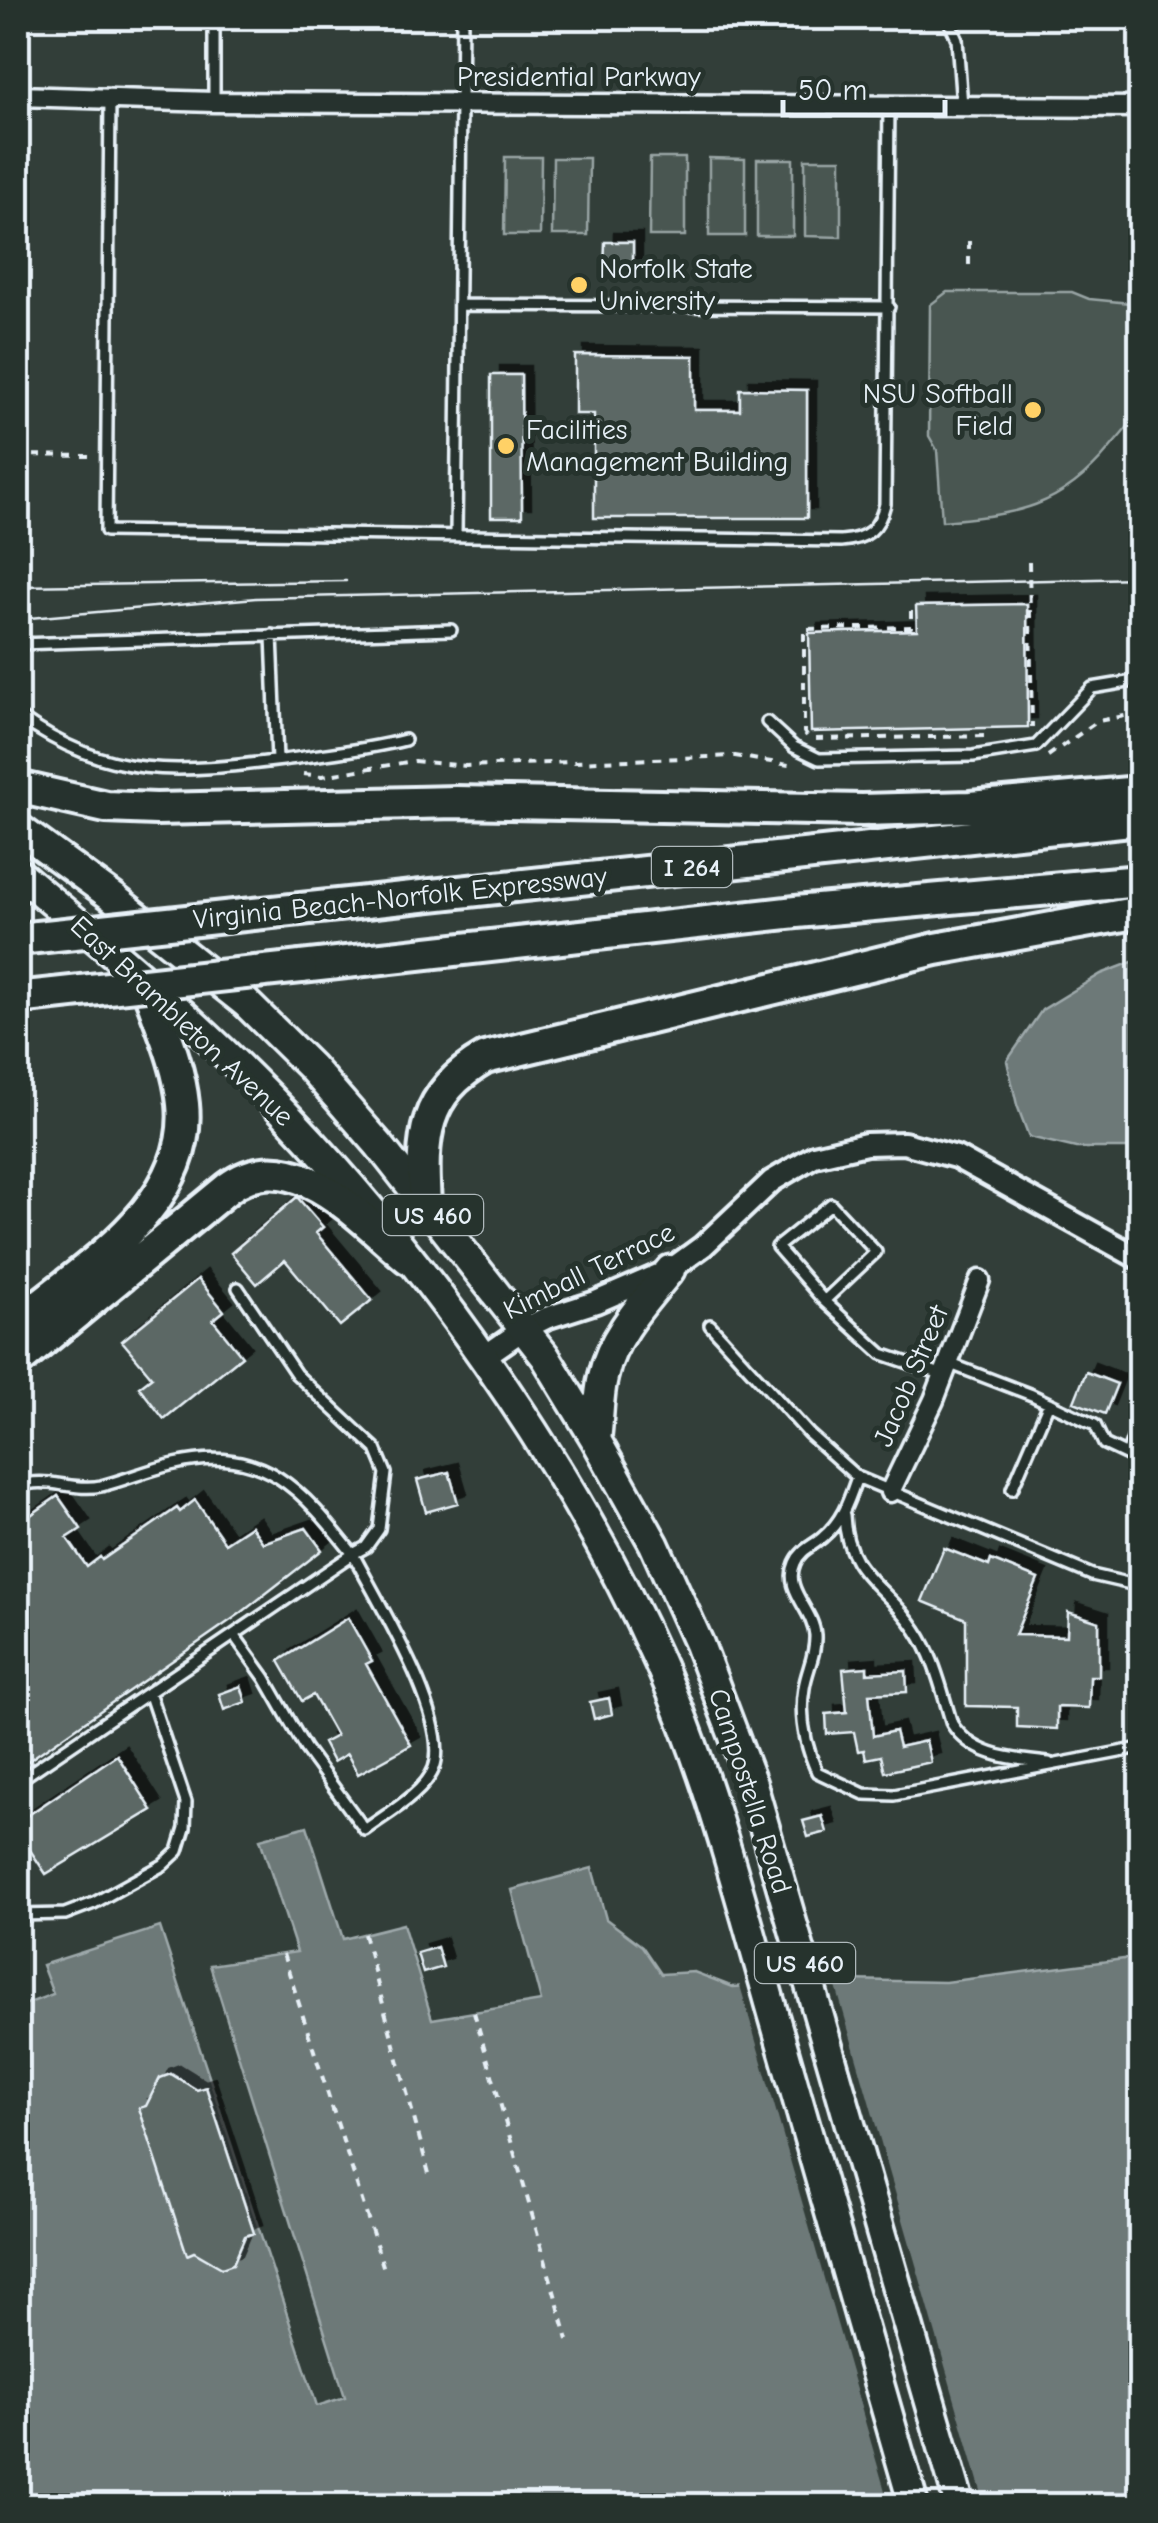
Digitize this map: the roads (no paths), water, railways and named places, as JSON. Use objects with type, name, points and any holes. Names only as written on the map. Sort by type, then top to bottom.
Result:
[{"type":"highway","points":[[18,788],[106,806],[156,810],[474,802],[879,810],[1004,805],[1140,792]]},
{"type":"highway","name":"Virginia Beach-Norfolk Expressway","points":[[18,939],[1140,819]]},
{"type":"highway","name":"Virginia Beach-Norfolk Expressway","points":[[20,998],[796,912],[1140,881]]},
{"type":"highway","points":[[425,1204],[422,1152],[432,1110],[448,1086],[485,1058],[917,953],[1140,912]]},
{"type":"highway","points":[[18,1323],[142,1219],[160,1195],[174,1166],[184,1120],[181,1090],[147,985]]},
{"type":"highway","points":[[18,1361],[228,1188],[258,1173],[282,1172],[307,1180],[408,1258]]},
{"type":"main road","name":"East Brambleton Avenue","points":[[18,828],[246,1003],[311,1067],[524,1329],[596,1440]]},
{"type":"main road","name":"East Brambleton Avenue","points":[[18,873],[191,1021],[272,1099],[408,1258],[482,1358],[553,1466]]},
{"type":"main road","points":[[596,1440],[603,1376],[610,1359],[626,1324],[670,1270]]},
{"type":"main road","name":"Campostella Road","points":[[596,1440],[654,1544],[699,1644],[752,1784],[960,2506]]},
{"type":"main road","name":"Campostella Road","points":[[553,1466],[611,1566],[658,1661],[710,1798],[914,2506]]},
{"type":"street","name":"Presidential Parkway","points":[[18,96],[214,102],[1140,107]]},
{"type":"street","name":"Kimball Terrace","points":[[482,1358],[524,1329],[670,1270],[703,1246],[772,1181],[814,1156],[866,1144],[904,1143],[956,1157],[1140,1259]]},
{"type":"street","name":"Jacob Street","points":[[890,1492],[946,1369],[980,1280]]},
{"type":"lane","points":[[214,102],[214,29],[218,18]]},
{"type":"lane","points":[[456,536],[462,18]]},
{"type":"lane","points":[[948,18],[958,39],[962,106]]},
{"type":"lane","points":[[110,100],[106,532],[822,540],[864,538],[876,528],[884,504],[889,105]]},
{"type":"lane","points":[[460,305],[889,307]]},
{"type":"lane","points":[[18,644],[451,630]]},
{"type":"lane","points":[[272,634],[277,760]]},
{"type":"lane","points":[[767,722],[794,748],[819,759],[973,756],[1036,746],[1092,688],[1140,680]]},
{"type":"lane","points":[[18,716],[78,751],[130,766],[187,770],[366,749],[405,740]]},
{"type":"lane","points":[[824,1301],[876,1252],[831,1204],[777,1247],[824,1301],[882,1354],[946,1369],[1049,1404],[1096,1425],[1104,1444],[1140,1461]]},
{"type":"lane","points":[[18,1781],[366,1548],[379,1529],[386,1473],[376,1449],[296,1374],[238,1288]]},
{"type":"lane","points":[[710,1325],[809,1434],[858,1477],[1092,1575],[1140,1586]]},
{"type":"lane","points":[[1012,1489],[1049,1404]]},
{"type":"lane","points":[[1127,1455],[1140,1419]]},
{"type":"lane","points":[[18,1486],[54,1482],[97,1487],[172,1464],[199,1460],[268,1469],[293,1486],[353,1554],[427,1699],[437,1748],[434,1769],[422,1785],[365,1830],[305,1748],[265,1678],[234,1634]]},
{"type":"lane","points":[[858,1477],[844,1515],[844,1535],[852,1557],[868,1580],[913,1625],[928,1650],[958,1734],[1000,1757],[1056,1764]]},
{"type":"lane","points":[[844,1515],[802,1552],[793,1567],[796,1596],[809,1612],[815,1632],[802,1721],[806,1748],[816,1772],[864,1794],[894,1795],[1140,1748]]},
{"type":"lane","points":[[18,1915],[65,1914],[94,1903],[163,1864],[178,1851],[185,1828],[186,1802],[149,1692]]},
{"type":"tram line","points":[[18,619],[256,598],[1140,578]]},
{"type":"tram line","points":[[18,586],[346,581]]},
{"type":"place","name":"Norfolk State University","points":[[579,285]]},
{"type":"place","name":"NSU Softball Field","points":[[1033,410]]},
{"type":"place","name":"Facilities Management Building","points":[[506,446]]}]
